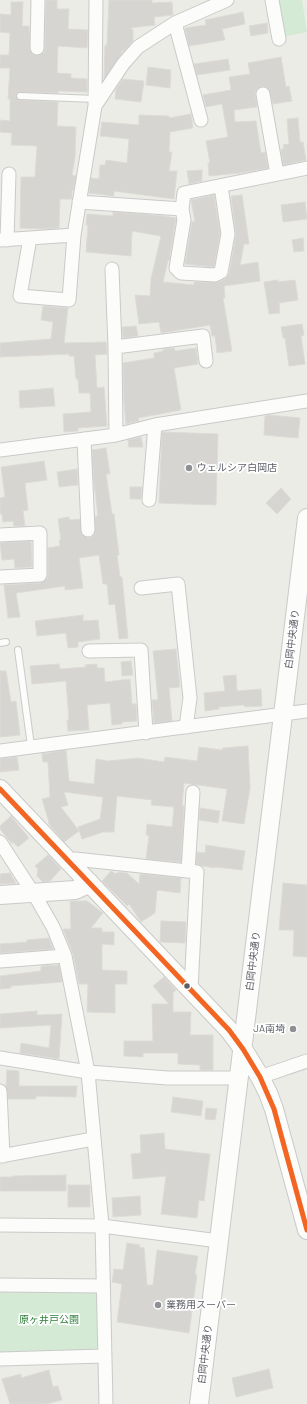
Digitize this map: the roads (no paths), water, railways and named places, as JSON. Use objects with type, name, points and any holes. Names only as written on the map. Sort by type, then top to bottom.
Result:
[{"type":"street","points":[[36,48],[38,0]]},
{"type":"street","points":[[30,238],[20,296],[69,300],[74,235],[95,102],[96,0]]},
{"type":"street","points":[[95,102],[123,64],[138,47],[175,23],[227,0]]},
{"type":"street","points":[[272,0],[279,38]]},
{"type":"street","points":[[175,23],[201,120]]},
{"type":"street","points":[[263,94],[277,174]]},
{"type":"street","points":[[221,186],[228,234],[221,272],[215,275],[181,273],[176,268],[184,220],[182,209],[184,193],[307,168]]},
{"type":"street","points":[[9,174],[3,240],[74,235]]},
{"type":"street","points":[[79,202],[182,209]]},
{"type":"street","points":[[112,269],[116,435]]},
{"type":"street","points":[[115,347],[203,336],[206,361]]},
{"type":"street","points":[[0,450],[116,435],[155,425],[307,401]]},
{"type":"street","points":[[149,500],[155,425]]},
{"type":"street","points":[[84,439],[88,530]]},
{"type":"street","name":"白岡中央通り","points":[[199,1404],[243,1049],[282,714],[302,597],[306,530]]},
{"type":"street","points":[[0,536],[40,533],[40,575],[0,577]]},
{"type":"street","points":[[141,588],[178,584],[190,698],[186,727]]},
{"type":"street","points":[[89,651],[141,650],[146,733]]},
{"type":"street","points":[[0,751],[307,711]]},
{"type":"street","points":[[0,789],[191,989],[229,1030],[243,1049],[260,1077],[274,1109],[307,1230]]},
{"type":"street","points":[[188,871],[194,792]]},
{"type":"street","points":[[0,842],[53,927],[65,956],[88,1072],[102,1226],[106,1404]]},
{"type":"street","points":[[71,863],[75,859],[197,872],[191,989]]},
{"type":"street","points":[[0,896],[75,890],[89,882]]},
{"type":"street","points":[[0,961],[65,956]]},
{"type":"street","points":[[0,1058],[88,1072],[168,1078],[239,1078]]},
{"type":"street","points":[[260,1077],[307,1061]]},
{"type":"street","points":[[0,1091],[2,1156],[93,1139]]},
{"type":"street","points":[[0,1225],[102,1226],[219,1241]]},
{"type":"street","points":[[0,1285],[103,1286]]},
{"type":"street","points":[[0,1359],[104,1356]]},
{"type":"lane","points":[[20,96],[95,102]]},
{"type":"lane","points":[[18,650],[31,746]]},
{"type":"place","name":"ウェルシア白岡店","points":[[189,468]]},
{"type":"place","name":"JA南埼","points":[[293,1029]]},
{"type":"place","name":"業務用スーパー","points":[[158,1305]]},
{"type":"park label","name":"原ヶ井戸公園","points":[[49,1320]]}]
